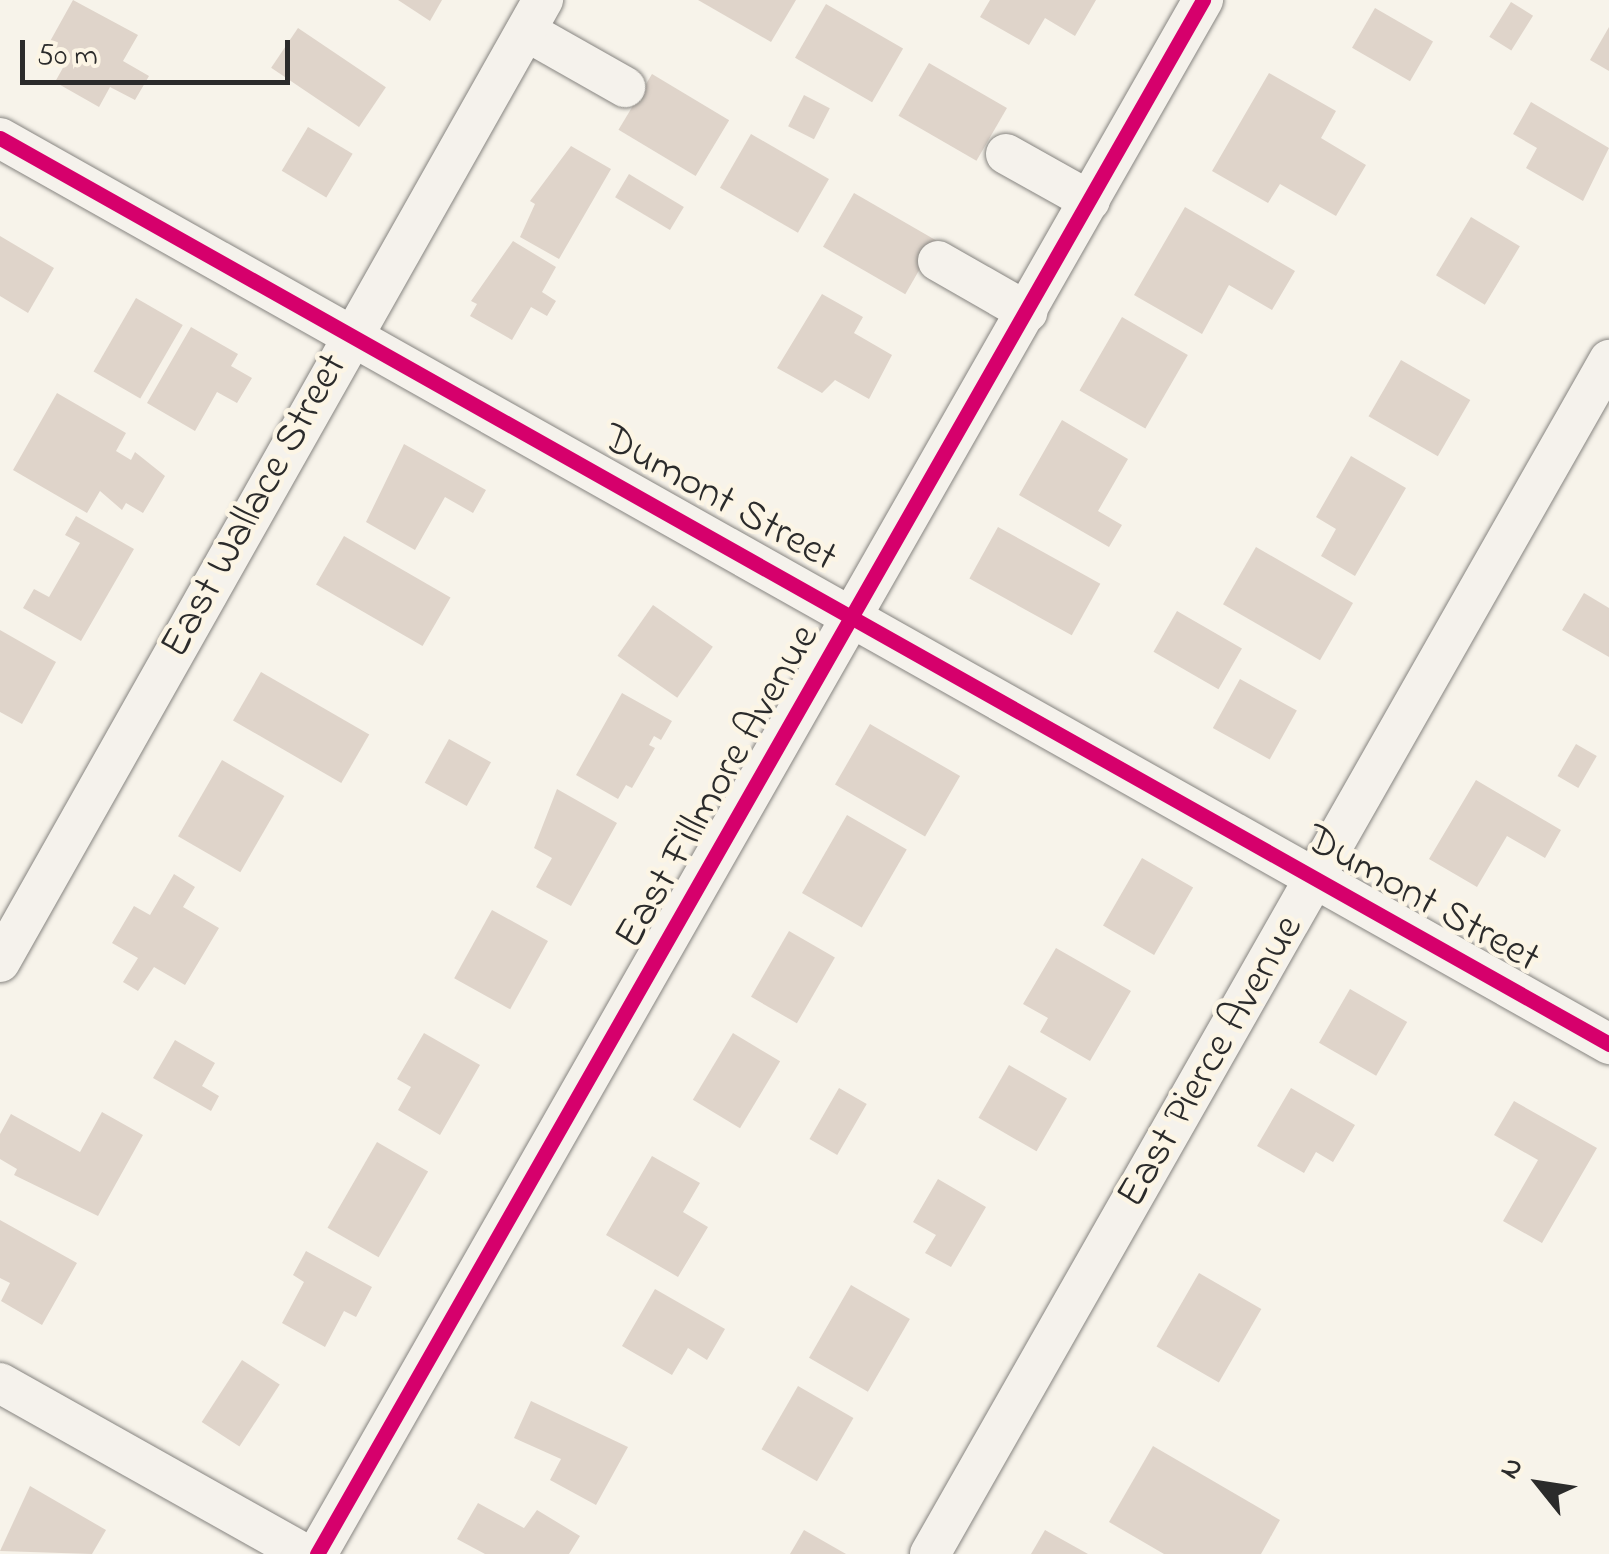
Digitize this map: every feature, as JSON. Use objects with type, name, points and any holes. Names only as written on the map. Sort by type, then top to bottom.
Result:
[{"type":"street","name":"East Fillmore Avenue","points":[[317,1554],[856,616],[1203,0]]},
{"type":"street","points":[[534,15],[625,87]]},
{"type":"street","name":"East Wallace Street","points":[[0,962],[534,15]]},
{"type":"street","name":"Dumont Street","points":[[0,138],[352,332],[1609,1044]]},
{"type":"street","points":[[1006,154],[1090,201]]},
{"type":"street","points":[[938,261],[1028,312]]},
{"type":"street","name":"East Pierce Avenue","points":[[930,1554],[1609,360]]},
{"type":"street","points":[[0,1382],[305,1554]]},
{"type":"building","points":[[73,0],[138,35],[123,61],[149,76],[135,100],[110,87],[99,107],[55,82],[69,57],[48,45]]},
{"type":"building","points":[[398,0],[442,0],[430,21]]},
{"type":"building","points":[[698,0],[796,0],[771,42]]},
{"type":"building","points":[[990,0],[1096,0],[1075,36],[1045,18],[1029,45],[980,17]]},
{"type":"building","points":[[1511,2],[1533,16],[1511,51],[1489,37]]},
{"type":"building","points":[[826,4],[903,48],[872,102],[795,58]]},
{"type":"building","points":[[1375,8],[1433,42],[1410,81],[1352,48]]},
{"type":"building","points":[[1609,27],[1609,71],[1590,60]]},
{"type":"building","points":[[298,28],[386,87],[359,127],[271,68]]},
{"type":"building","points":[[929,63],[1007,108],[976,161],[898,116]]},
{"type":"building","points":[[1269,73],[1336,111],[1321,138],[1366,165],[1336,216],[1280,184],[1268,203],[1212,171]]},
{"type":"building","points":[[652,74],[729,120],[696,176],[619,130]]},
{"type":"building","points":[[804,95],[830,108],[814,139],[788,126]]},
{"type":"building","points":[[1531,102],[1609,148],[1583,201],[1526,168],[1537,148],[1513,134]]},
{"type":"building","points":[[308,127],[353,154],[326,197],[282,171]]},
{"type":"building","points":[[751,134],[829,179],[798,233],[720,188]]},
{"type":"building","points":[[571,146],[611,169],[559,259],[520,237],[535,204],[530,201]]},
{"type":"building","points":[[629,174],[684,207],[670,230],[615,197]]},
{"type":"building","points":[[854,193],[936,240],[905,294],[823,247]]},
{"type":"building","points":[[1185,207],[1295,271],[1272,310],[1229,285],[1202,334],[1134,295]]},
{"type":"building","points":[[1471,217],[1520,246],[1485,305],[1436,275]]},
{"type":"building","points":[[0,236],[54,268],[28,313],[0,296]]},
{"type":"building","points":[[513,241],[556,267],[542,292],[556,301],[547,316],[531,307],[512,340],[470,316],[477,304],[471,301]]},
{"type":"building","points":[[822,294],[863,317],[854,333],[892,355],[869,399],[835,380],[822,393],[777,368]]},
{"type":"building","points":[[136,298],[183,325],[140,399],[94,372]]},
{"type":"building","points":[[1122,317],[1188,355],[1145,429],[1080,391]]},
{"type":"building","points":[[191,327],[238,354],[231,366],[252,378],[237,403],[217,392],[195,431],[147,403]]},
{"type":"building","points":[[1401,360],[1470,400],[1438,456],[1368,416]]},
{"type":"building","points":[[57,393],[126,433],[116,451],[131,460],[135,452],[165,476],[143,513],[126,503],[122,510],[100,491],[87,513],[13,470]]},
{"type":"building","points":[[1062,420],[1128,459],[1098,511],[1122,525],[1109,547],[1019,495]]},
{"type":"building","points":[[404,444],[486,490],[473,513],[445,497],[415,550],[366,522]]},
{"type":"building","points":[[1351,456],[1406,488],[1355,576],[1321,556],[1336,529],[1316,517]]},
{"type":"building","points":[[76,516],[134,549],[81,641],[23,608],[34,589],[49,597],[80,543],[65,535]]},
{"type":"building","points":[[998,527],[1100,584],[1072,635],[969,579]]},
{"type":"building","points":[[344,536],[451,598],[423,646],[316,584]]},
{"type":"building","points":[[1256,547],[1353,603],[1320,660],[1223,604]]},
{"type":"building","points":[[1584,593],[1609,608],[1609,657],[1562,630]]},
{"type":"building","points":[[653,605],[713,647],[677,698],[617,656]]},
{"type":"building","points":[[1177,611],[1242,648],[1218,689],[1154,652]]},
{"type":"building","points":[[0,630],[56,662],[22,724],[0,712]]},
{"type":"building","points":[[261,672],[369,734],[341,783],[233,720]]},
{"type":"building","points":[[1240,679],[1297,711],[1270,759],[1213,728]]},
{"type":"building","points":[[622,693],[672,721],[661,740],[654,736],[649,745],[655,748],[632,788],[626,785],[618,799],[576,775]]},
{"type":"building","points":[[870,724],[960,776],[925,837],[835,785]]},
{"type":"building","points":[[449,739],[491,762],[467,806],[425,783]]},
{"type":"building","points":[[1576,744],[1597,756],[1578,788],[1558,776]]},
{"type":"building","points":[[222,760],[284,796],[240,872],[178,836]]},
{"type":"building","points":[[1476,780],[1561,830],[1545,858],[1507,836],[1477,887],[1429,859]]},
{"type":"building","points":[[557,789],[617,823],[571,906],[536,887],[552,858],[534,848]]},
{"type":"building","points":[[847,815],[907,850],[862,927],[802,893]]},
{"type":"building","points":[[1142,858],[1193,888],[1154,955],[1103,926]]},
{"type":"building","points":[[174,874],[195,887],[183,907],[219,928],[185,985],[154,967],[138,991],[123,982],[138,958],[112,943],[134,906],[150,915]]},
{"type":"building","points":[[492,910],[548,941],[510,1009],[454,978]]},
{"type":"building","points":[[789,931],[835,958],[797,1023],[751,997]]},
{"type":"building","points":[[1056,948],[1131,991],[1090,1061],[1040,1032],[1048,1018],[1023,1004]]},
{"type":"building","points":[[1350,989],[1407,1022],[1376,1076],[1319,1043]]},
{"type":"building","points":[[424,1033],[480,1065],[440,1135],[398,1110],[411,1087],[397,1079]]},
{"type":"building","points":[[733,1033],[780,1061],[740,1128],[693,1100]]},
{"type":"building","points":[[175,1040],[215,1063],[202,1086],[219,1096],[211,1111],[153,1078]]},
{"type":"building","points":[[1009,1065],[1067,1098],[1037,1151],[978,1118]]},
{"type":"building","points":[[839,1088],[867,1104],[837,1155],[810,1139]]},
{"type":"building","points":[[1291,1088],[1355,1125],[1333,1162],[1316,1152],[1304,1173],[1257,1146]]},
{"type":"building","points":[[1514,1101],[1597,1148],[1542,1243],[1503,1221],[1538,1160],[1494,1135]]},
{"type":"building","points":[[102,1112],[143,1135],[98,1216],[14,1175],[17,1169],[0,1159],[0,1134],[11,1114],[80,1152]]},
{"type":"building","points":[[377,1142],[428,1172],[379,1257],[328,1228]]},
{"type":"building","points":[[652,1156],[700,1183],[683,1212],[708,1227],[678,1277],[606,1235]]},
{"type":"building","points":[[938,1179],[986,1207],[951,1267],[925,1253],[936,1235],[913,1222]]},
{"type":"building","points":[[0,1220],[77,1263],[42,1325],[1,1301],[10,1283],[0,1278]]},
{"type":"building","points":[[306,1251],[372,1287],[356,1317],[344,1311],[325,1347],[282,1323],[304,1282],[293,1275]]},
{"type":"building","points":[[1199,1273],[1261,1309],[1219,1383],[1156,1347]]},
{"type":"building","points":[[851,1285],[910,1319],[868,1392],[809,1358]]},
{"type":"building","points":[[655,1289],[725,1329],[707,1360],[688,1348],[672,1375],[622,1346]]},
{"type":"building","points":[[242,1360],[280,1385],[239,1447],[202,1422]]},
{"type":"building","points":[[798,1386],[853,1418],[817,1481],[762,1449]]},
{"type":"building","points":[[531,1401],[628,1447],[596,1505],[550,1480],[561,1459],[514,1438]]},
{"type":"building","points":[[1153,1446],[1280,1520],[1261,1554],[1164,1554],[1109,1522]]},
{"type":"building","points":[[30,1486],[106,1530],[92,1554],[0,1551]]},
{"type":"building","points":[[478,1503],[524,1528],[537,1510],[580,1536],[569,1554],[485,1554],[457,1539]]},
{"type":"building","points":[[804,1530],[846,1554],[790,1554]]},
{"type":"building","points":[[1045,1530],[1088,1554],[1031,1554]]},
{"type":"cycle path","points":[[317,1554],[1203,0]]},
{"type":"cycle path","points":[[0,138],[1609,1044]]}]
